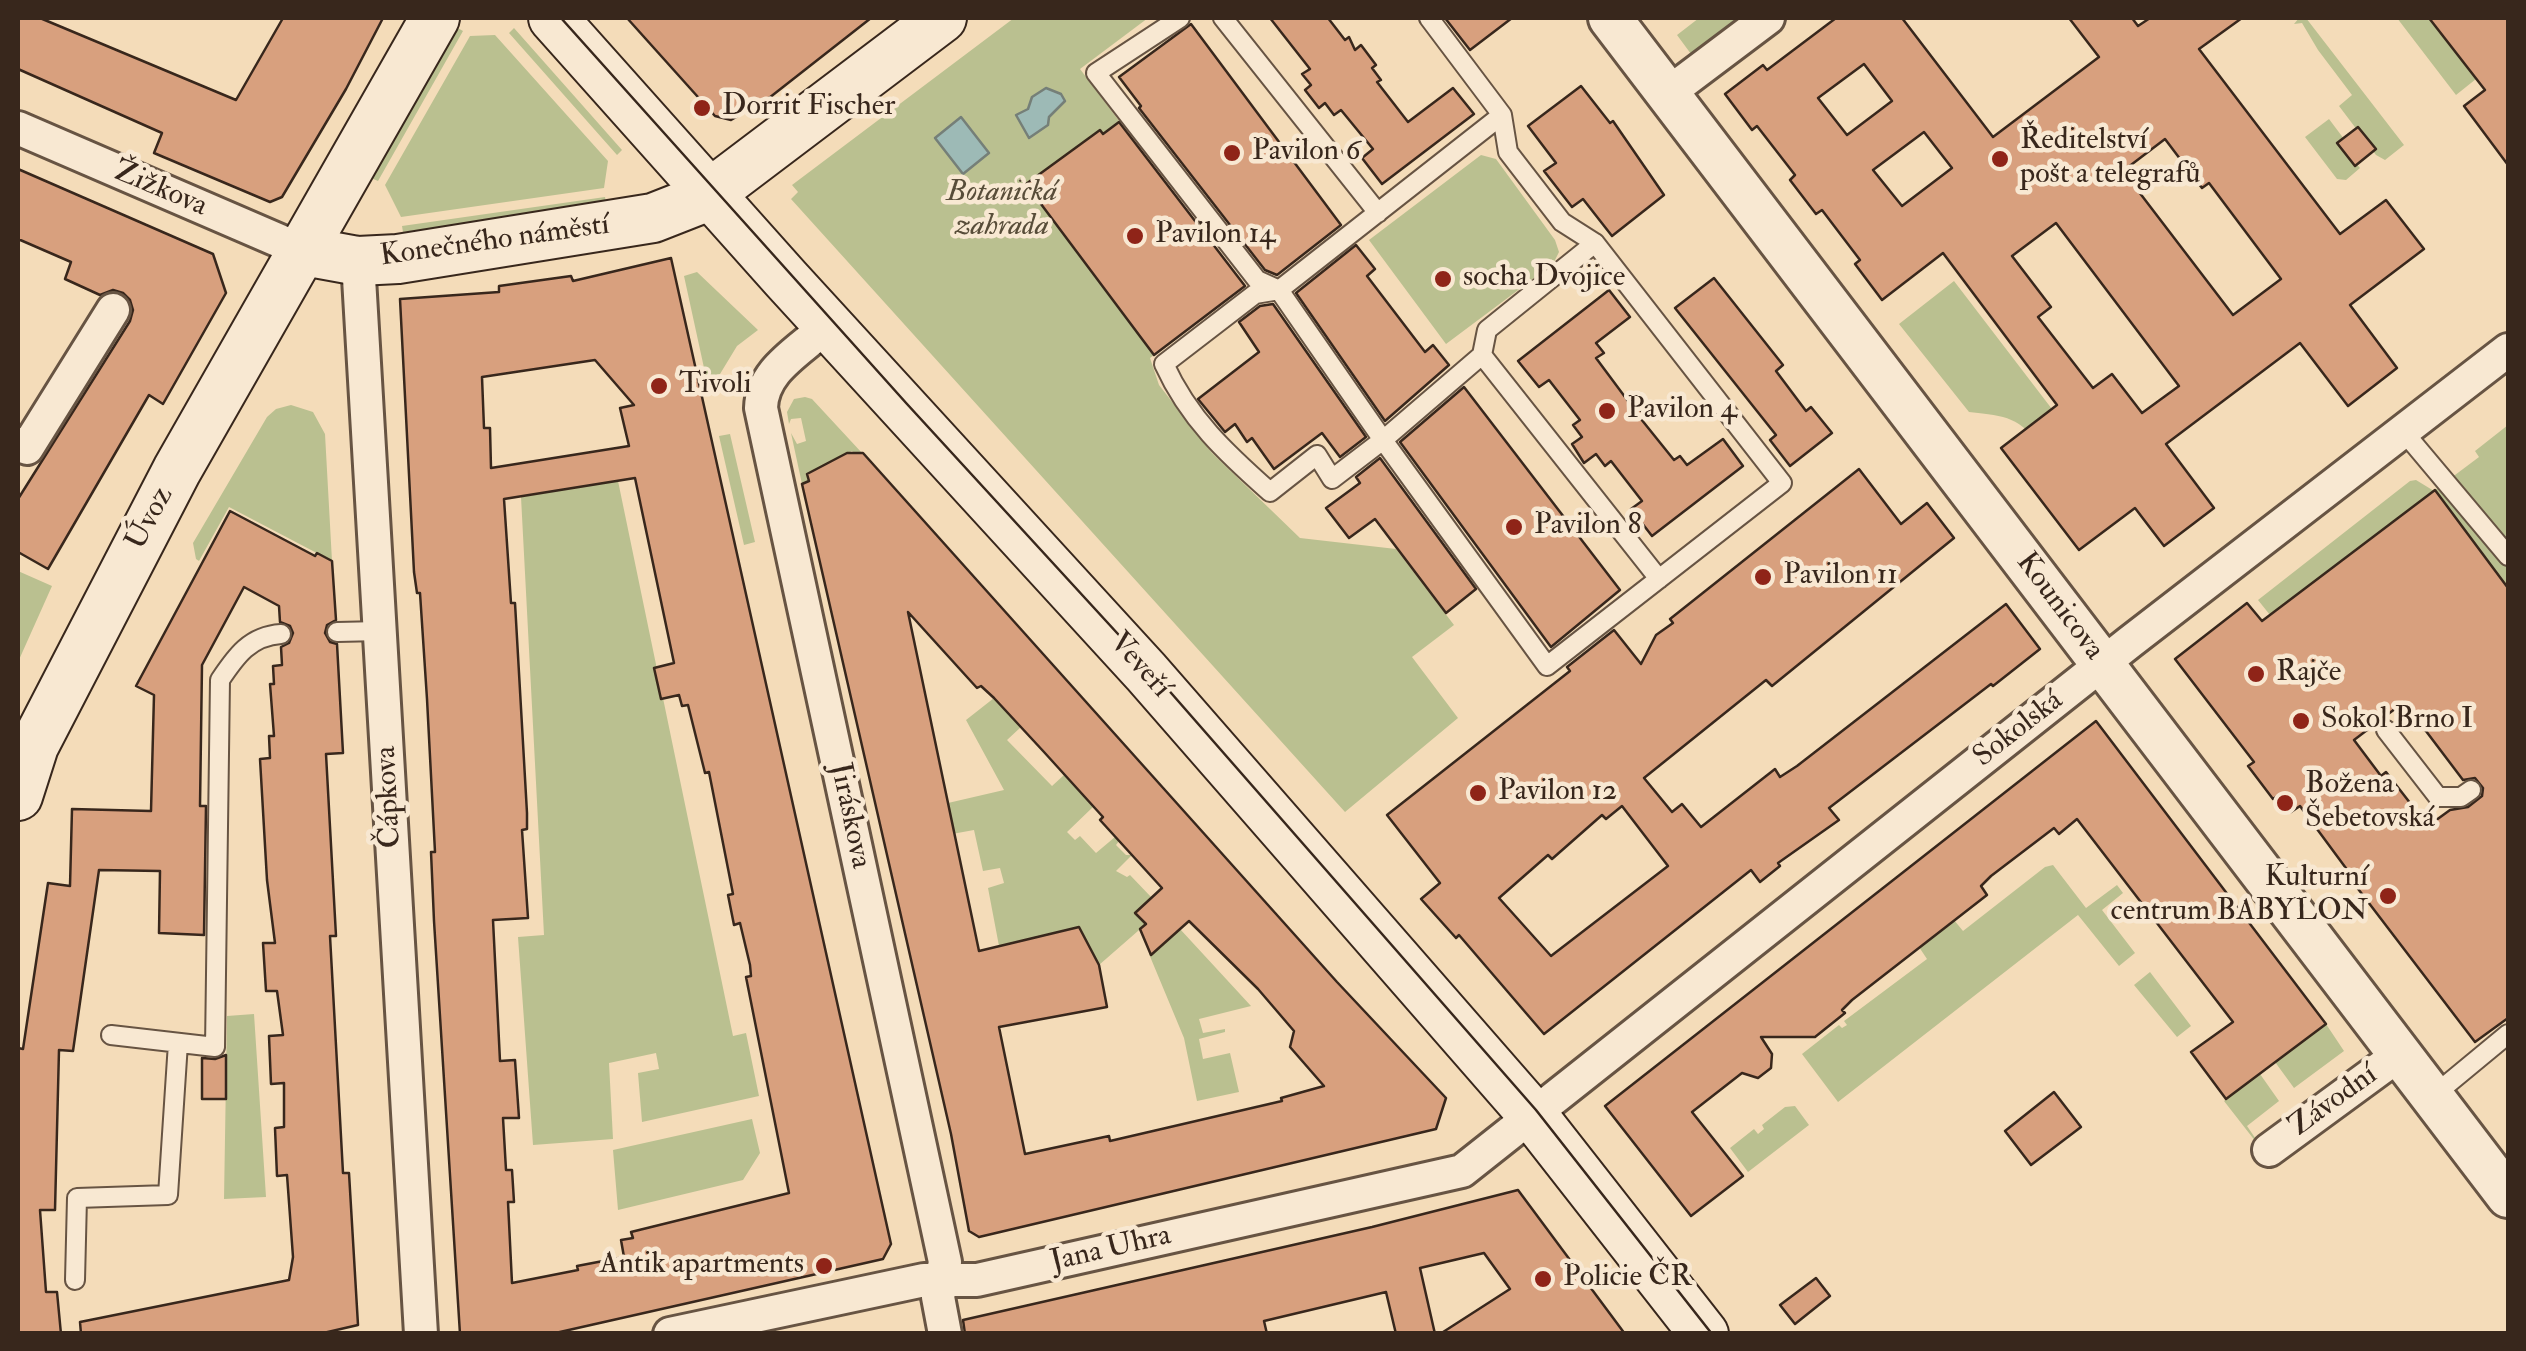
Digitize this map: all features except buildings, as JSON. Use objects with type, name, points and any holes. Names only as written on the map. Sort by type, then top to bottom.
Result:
[{"type":"main road","points":[[303,251],[435,18]]},
{"type":"main road","name":"Veveří","points":[[554,18],[1146,672],[1532,1113],[1704,1334]]},
{"type":"main road","name":"Konečného náměstí","points":[[303,251],[358,260],[398,258],[654,218],[710,194],[942,18]]},
{"type":"main road","name":"Úvoz","points":[[18,796],[34,746],[128,562],[303,251]]},
{"type":"street","name":"Kounicova","points":[[1610,18],[2508,1196]]},
{"type":"street","points":[[1667,94],[1768,18]]},
{"type":"street","name":"Žižkova","points":[[18,128],[303,251]]},
{"type":"street","name":"Čápkova","points":[[358,260],[421,1334]]},
{"type":"street","points":[[18,444],[27,448],[112,310]]},
{"type":"street","name":"Jiráskova","points":[[828,324],[770,376],[762,391],[761,408],[945,1262],[938,1297],[945,1334]]},
{"type":"street","name":"Sokolská","points":[[1532,1113],[2508,350]]},
{"type":"street","name":"Závodní","points":[[2269,1150],[2400,1054]]},
{"type":"street","name":"Jana Uhra","points":[[670,1334],[924,1280],[977,1280],[1462,1170],[1532,1113]]},
{"type":"lane","points":[[1180,18],[1096,73],[1257,280],[1279,290],[1547,666],[1782,482],[1595,243],[1562,222],[1508,152],[1502,115],[1428,18]]},
{"type":"lane","points":[[1224,18],[1378,213]]},
{"type":"lane","points":[[1502,115],[1279,290],[1255,294],[1164,364],[1175,389],[1216,444],[1270,492],[1316,455],[1332,479],[1482,355],[1487,330],[1595,243]]},
{"type":"lane","points":[[1482,355],[1659,579]]},
{"type":"lane","points":[[2403,431],[2508,556]]},
{"type":"lane","points":[[337,632],[380,631]]},
{"type":"lane","points":[[111,1035],[214,1047],[220,680],[240,650],[267,635],[281,634]]},
{"type":"lane","points":[[2386,730],[2438,797],[2461,797],[2471,790]]},
{"type":"lane","points":[[2432,1096],[2508,1034]]},
{"type":"lane","points":[[76,1280],[77,1198],[168,1195],[178,1043]]},
{"type":"green space","name":"Botanická zahrada","points":[[1014,18],[1148,18],[1080,69],[1244,287],[1150,358],[1159,385],[1212,453],[1300,538],[1396,549],[1454,625],[1412,657],[1458,718],[1345,812],[791,199],[798,192],[792,185]]},
{"type":"green space","points":[[1699,18],[1739,18],[1691,54],[1677,35]]},
{"type":"green space","points":[[2299,18],[2306,18],[2404,145],[2385,160],[2376,155],[2339,106],[2352,95],[2302,23],[2294,24]]},
{"type":"green space","points":[[2397,18],[2429,18],[2476,79],[2456,95]]},
{"type":"green space","points":[[456,27],[463,31],[378,181],[371,178]]},
{"type":"green space","points":[[514,28],[622,150],[617,155],[509,33]]},
{"type":"green space","points":[[495,35],[608,161],[604,188],[401,217],[385,185],[470,36]]},
{"type":"green space","points":[[2329,119],[2344,139],[2338,144],[2360,168],[2346,180],[2337,179],[2305,137]]},
{"type":"green space","points":[[1481,155],[1496,159],[1555,240],[1559,252],[1553,264],[1446,344],[1369,240]]},
{"type":"green space","points":[[605,197],[606,203],[403,232],[402,226]]},
{"type":"green space","points":[[697,272],[758,330],[737,346],[720,374],[706,377],[684,276]]},
{"type":"green space","points":[[1954,281],[2068,430],[2043,448],[2011,420],[1969,412],[1899,324]]},
{"type":"green space","points":[[794,399],[812,399],[862,453],[856,456],[852,451],[807,474],[809,481],[802,484],[791,433],[797,444],[806,441],[801,418],[791,419],[789,424],[787,412]]},
{"type":"green space","points":[[291,405],[313,412],[325,434],[332,561],[229,507],[199,561],[193,543],[267,417],[276,409]]},
{"type":"green space","points":[[2508,425],[2508,588],[2435,490],[2479,457],[2475,451]]},
{"type":"green space","points":[[730,434],[755,542],[744,545],[719,436]]},
{"type":"green space","points":[[2416,480],[2434,491],[2270,615],[2258,600]]},
{"type":"green space","points":[[618,481],[733,1036],[746,1033],[759,1096],[642,1122],[638,1073],[659,1069],[656,1053],[609,1063],[613,1139],[533,1145],[518,937],[544,935],[521,497]]},
{"type":"green space","points":[[18,571],[52,586],[18,662]]},
{"type":"green space","points":[[994,698],[1021,727],[1007,740],[1052,786],[1064,775],[1093,807],[1067,832],[1075,840],[1080,836],[1096,853],[1115,837],[1119,841],[1116,845],[1126,855],[1132,855],[1116,871],[1130,875],[1152,898],[1136,913],[1146,924],[1099,965],[1079,927],[999,946],[988,888],[1004,883],[1000,868],[983,871],[974,830],[952,834],[948,803],[1004,790],[966,720]]},
{"type":"green space","points":[[2053,865],[2086,908],[2117,885],[2123,893],[2102,910],[2135,953],[2119,966],[2078,915],[1838,1102],[1802,1054],[1839,1025],[1847,1025],[1844,1021],[1927,959],[1919,947],[1954,920],[1963,931],[2045,867]]},
{"type":"green space","points":[[1180,929],[1251,1006],[1199,1019],[1203,1033],[1225,1029],[1199,1039],[1203,1059],[1230,1053],[1239,1092],[1197,1101],[1184,1038],[1149,954]]},
{"type":"green space","points":[[2150,972],[2191,1026],[2177,1037],[2134,985]]},
{"type":"green space","points":[[254,1014],[266,1197],[224,1199],[227,1016]]},
{"type":"green space","points":[[2326,1024],[2344,1051],[2294,1088],[2275,1062]]},
{"type":"green space","points":[[2260,1074],[2279,1101],[2247,1126],[2270,1160],[2224,1101]]},
{"type":"green space","points":[[1795,1106],[1809,1125],[1748,1172],[1730,1148],[1754,1129],[1758,1134],[1764,1129],[1762,1125],[1785,1107]]},
{"type":"green space","points":[[752,1119],[760,1153],[743,1180],[618,1210],[613,1150]]},
{"type":"water","points":[[1046,88],[1061,94],[1065,101],[1049,117],[1048,125],[1029,138],[1016,115],[1028,109],[1032,97]]},
{"type":"water","points":[[961,117],[989,153],[963,174],[935,138]]},
{"type":"tram line","points":[[561,18],[1151,670],[1536,1110],[1712,1334]]},
{"type":"place","name":"Dorrit Fischer","points":[[702,108]]},
{"type":"place","name":"Pavilon 6","points":[[1232,153]]},
{"type":"place","name":"Ředitelství pošt a telegrafů","points":[[2000,159]]},
{"type":"place","name":"Pavilon 14","points":[[1135,236]]},
{"type":"place","name":"socha Dvojice","points":[[1443,279]]},
{"type":"place","name":"Tivoli","points":[[659,386]]},
{"type":"place","name":"Pavilon 4","points":[[1607,411]]},
{"type":"place","name":"Pavilon 8","points":[[1514,527]]},
{"type":"place","name":"Pavilon 11","points":[[1763,577]]},
{"type":"place","name":"Rajče","points":[[2256,674]]},
{"type":"place","name":"Sokol Brno I","points":[[2301,721]]},
{"type":"place","name":"Pavilon 12","points":[[1478,793]]},
{"type":"place","name":"Božena Šebetovská","points":[[2285,803]]},
{"type":"place","name":"Kulturní centrum BABYLON","points":[[2388,896]]},
{"type":"place","name":"Antik apartments","points":[[824,1266]]},
{"type":"place","name":"Policie ČR","points":[[1543,1279]]}]
